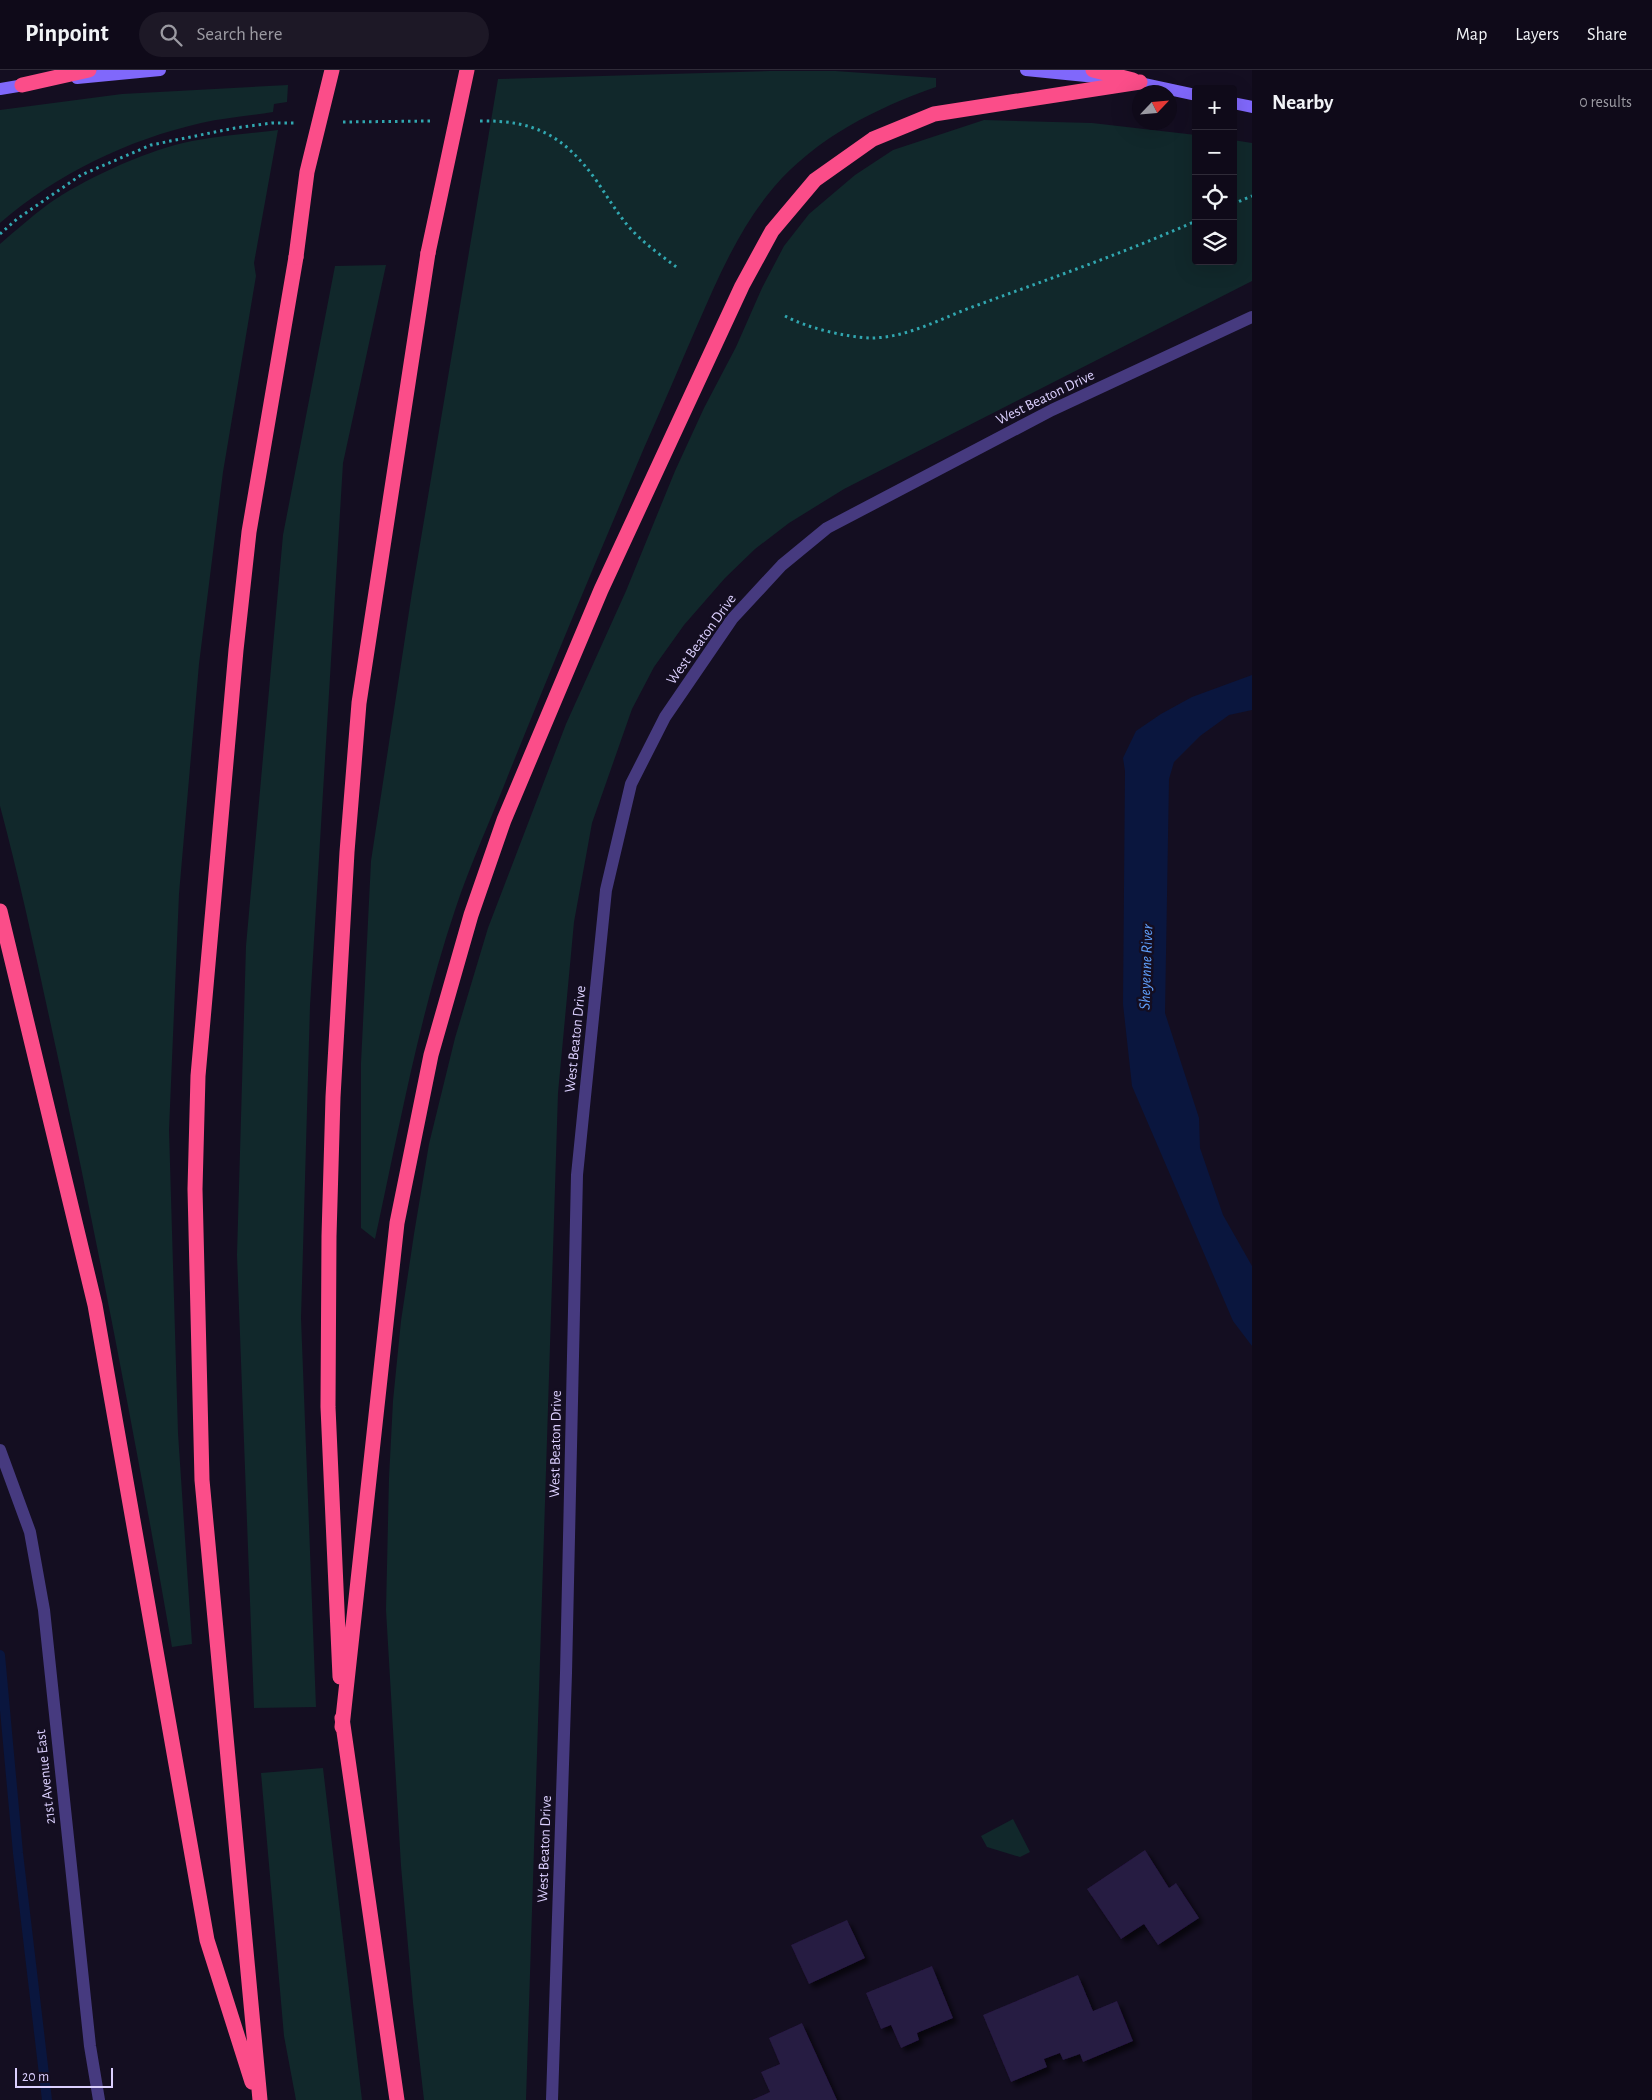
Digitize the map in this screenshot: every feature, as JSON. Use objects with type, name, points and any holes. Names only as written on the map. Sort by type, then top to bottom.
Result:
[{"type":"highway","points":[[22,85],[89,70]]},
{"type":"highway","points":[[259,2100],[202,1480],[195,1189],[198,1076],[236,650],[249,532],[296,257],[307,172],[332,70]]},
{"type":"highway","points":[[397,2100],[342,1728],[328,1397],[329,1236],[333,1097],[347,852],[359,703],[428,253],[467,70]]},
{"type":"highway","points":[[1093,70],[1140,82]]},
{"type":"highway","points":[[342,1728],[397,1223],[431,1055],[471,915],[504,820],[601,590],[742,286],[772,231],[815,180],[873,139],[934,114],[1140,82]]},
{"type":"highway","points":[[0,911],[95,1305],[207,1940],[259,2100]]},
{"type":"main road","points":[[0,88],[160,70]]},
{"type":"main road","points":[[1026,70],[1140,82],[1192,94]]},
{"type":"main road","points":[[1237,104],[1252,107]]},
{"type":"street","name":"West Beaton Drive","points":[[552,2100],[566,1673],[578,1175],[606,890],[631,784],[665,717],[732,619],[782,565],[827,528],[1052,410],[1252,317]]},
{"type":"street","name":"21st Avenue East","points":[[1,1454],[30,1532],[44,1610],[90,2046],[99,2100]]},
{"type":"path","points":[[477,121],[506,120],[546,131],[573,153],[595,178],[630,228],[679,269]]},
{"type":"path","points":[[340,122],[438,121]]},
{"type":"path","points":[[0,234],[17,219],[81,175],[151,144],[235,128],[272,123],[301,123]]},
{"type":"path","points":[[1237,202],[1252,196]]},
{"type":"path","points":[[785,316],[832,332],[870,338],[906,334],[950,315],[1142,245],[1192,223]]},
{"type":"green space","points":[[770,71],[835,71],[936,78],[936,87],[891,105],[848,126],[828,139],[791,169],[774,187],[750,219],[721,272],[593,568],[461,892],[442,950],[420,1032],[375,1239],[361,1228],[361,1063],[371,861],[412,592],[498,79]]},
{"type":"green space","points":[[288,85],[287,102],[274,104],[273,112],[201,123],[173,130],[120,149],[69,174],[22,205],[0,223],[0,110],[122,94]]},
{"type":"green space","points":[[984,120],[1092,123],[1132,128],[1132,130],[1153,130],[1192,135],[1192,265],[1237,265],[1237,141],[1252,143],[1252,281],[844,489],[789,523],[755,549],[725,578],[684,625],[654,667],[632,709],[592,823],[574,922],[558,1093],[526,2100],[424,2100],[401,1866],[386,1610],[393,1401],[401,1321],[429,1144],[455,1038],[488,928],[566,724],[626,591],[675,471],[704,408],[736,347],[762,288],[784,246],[809,214],[855,175],[893,150]]},
{"type":"green space","points":[[278,130],[254,263],[256,276],[223,472],[199,664],[179,894],[169,1130],[178,1433],[192,1644],[172,1647],[90,1212],[31,936],[0,806],[0,244],[61,196],[94,177],[131,160],[183,143]]},
{"type":"green space","points":[[386,265],[343,463],[310,1006],[301,1318],[316,1707],[254,1708],[237,1255],[246,946],[283,535],[335,266]]},
{"type":"green space","points":[[323,1768],[362,2100],[296,2100],[284,2036],[261,1773]]},
{"type":"green space","points":[[1013,1819],[1030,1852],[1020,1857],[987,1847],[981,1836]]},
{"type":"water","name":"Sheyenne River","points":[[1252,675],[1252,710],[1229,715],[1200,736],[1174,762],[1169,779],[1165,1013],[1199,1118],[1200,1148],[1223,1215],[1252,1266],[1252,1346],[1233,1321],[1132,1086],[1123,1004],[1125,771],[1123,758],[1136,731],[1161,714],[1192,697]]},
{"type":"building","points":[[1145,1850],[1169,1888],[1176,1883],[1199,1918],[1158,1945],[1144,1924],[1121,1939],[1087,1889]]},
{"type":"building","points":[[847,1920],[865,1958],[809,1984],[791,1945]]},
{"type":"building","points":[[932,1966],[953,2018],[917,2033],[919,2040],[901,2048],[891,2025],[881,2029],[866,1993]]},
{"type":"building","points":[[1078,1975],[1093,2011],[1117,2001],[1133,2041],[1083,2062],[1080,2054],[1063,2060],[1060,2053],[1044,2059],[1047,2067],[1011,2082],[983,2015]]},
{"type":"building","points":[[802,2023],[837,2100],[752,2100],[770,2092],[761,2072],[780,2064],[769,2038]]},
{"type":"waterway","points":[[0,1655],[18,1853],[47,2100]]}]
